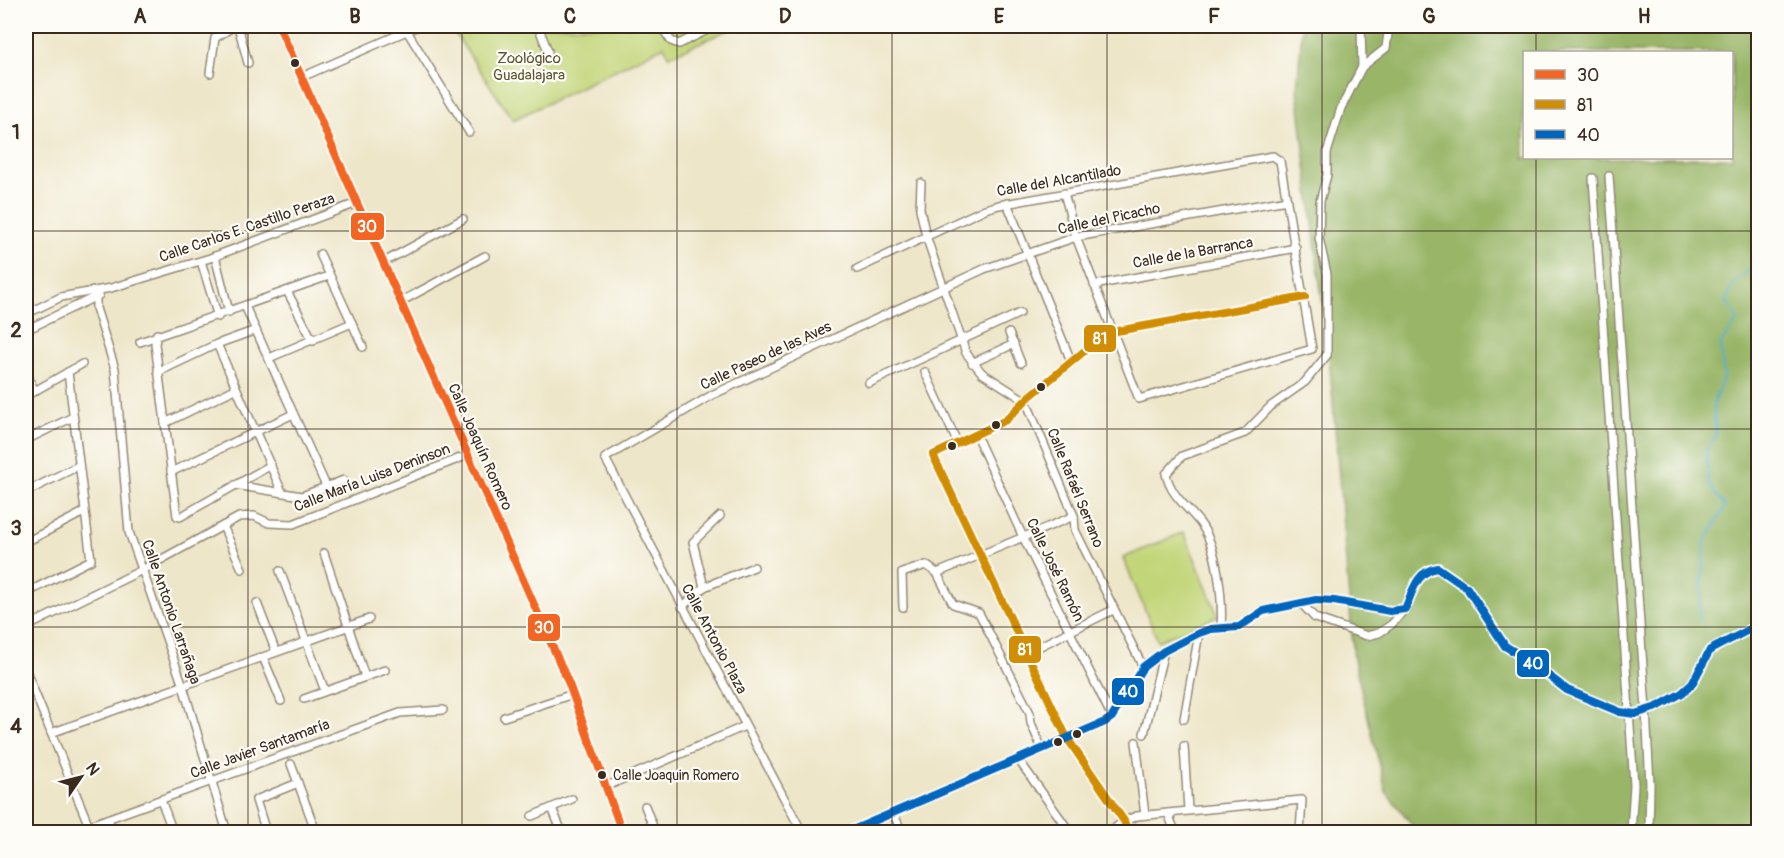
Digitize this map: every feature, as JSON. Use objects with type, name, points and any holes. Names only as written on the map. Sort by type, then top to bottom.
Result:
[{"type":"street","points":[[210,73],[215,38],[236,26],[248,63]]},
{"type":"street","name":"Calle Joaquín Romero","points":[[279,26],[573,693],[622,832]]},
{"type":"street","points":[[302,77],[418,26]]},
{"type":"street","points":[[538,26],[548,51]]},
{"type":"street","points":[[661,26],[671,40],[679,44],[715,26]]},
{"type":"street","points":[[1221,628],[1222,603],[1213,551],[1202,525],[1170,489],[1166,474],[1182,456],[1245,434],[1271,406],[1305,382],[1327,355],[1327,274],[1319,237],[1320,201],[1333,132],[1362,67],[1361,26]]},
{"type":"street","points":[[1362,67],[1386,48],[1389,26]]},
{"type":"street","points":[[406,31],[469,132]]},
{"type":"street","name":"Calle del Alcantilado","points":[[857,269],[985,209],[1007,203],[1277,157],[1280,161],[1287,200]]},
{"type":"street","points":[[1609,176],[1646,710],[1650,784],[1649,832]]},
{"type":"street","points":[[1593,178],[1614,458],[1634,785],[1631,832]]},
{"type":"street","points":[[921,183],[920,209],[926,236],[961,340],[972,363],[993,382],[1026,401]]},
{"type":"street","points":[[1064,193],[1076,237],[1111,332],[1139,399],[1312,349],[1287,200]]},
{"type":"street","name":"Calle del Picacho","points":[[944,288],[1028,253],[1076,237],[1287,200]]},
{"type":"street","name":"Calle Carlos E. Castillo Peraza","points":[[26,330],[111,288],[201,261],[357,203]]},
{"type":"street","points":[[1007,203],[1071,361]]},
{"type":"street","points":[[384,262],[463,219]]},
{"type":"street","name":"Calle de la Barranca","points":[[1094,285],[1296,248]]},
{"type":"street","points":[[320,254],[363,347]]},
{"type":"street","points":[[214,256],[229,312]]},
{"type":"street","points":[[402,301],[485,256]]},
{"type":"street","points":[[201,261],[218,317]]},
{"type":"street","points":[[140,342],[158,334],[218,317],[329,276]]},
{"type":"street","points":[[207,281],[220,277]]},
{"type":"street","name":"Calle Paseo de las Aves","points":[[605,458],[712,395],[944,288]]},
{"type":"street","points":[[287,291],[313,340]]},
{"type":"street","name":"Calle Carlos E. Castillo Peraza","points":[[26,314],[61,297],[96,294]]},
{"type":"street","name":"Calle Antonio Larrañaga","points":[[96,294],[96,308],[115,369],[129,532],[183,686],[227,832]]},
{"type":"street","points":[[1128,832],[1124,821],[1067,738],[933,455],[1006,420],[1071,361],[1106,333],[1305,297]]},
{"type":"street","points":[[245,306],[326,486]]},
{"type":"street","points":[[869,383],[1020,313]]},
{"type":"street","points":[[269,358],[352,323]]},
{"type":"street","points":[[158,372],[217,344],[256,330]]},
{"type":"street","points":[[1009,333],[1021,363]]},
{"type":"street","points":[[158,334],[155,344],[177,516],[180,517],[271,465]]},
{"type":"street","points":[[217,344],[282,492]]},
{"type":"street","points":[[972,363],[1014,344]]},
{"type":"street","points":[[26,396],[82,364]]},
{"type":"street","points":[[26,593],[91,560],[68,372]]},
{"type":"street","points":[[926,372],[958,444]]},
{"type":"street","points":[[26,374],[35,391]]},
{"type":"street","points":[[165,423],[235,389]]},
{"type":"street","name":"Calle Rafaél Serrano","points":[[1026,401],[1074,516],[1075,530],[1143,667]]},
{"type":"street","points":[[171,472],[293,414]]},
{"type":"street","points":[[26,440],[73,417]]},
{"type":"street","name":"Calle José Ramón","points":[[976,435],[1023,537],[1112,717]]},
{"type":"street","name":"Calle María Luisa Deninson","points":[[26,627],[142,570],[239,517],[254,516],[269,523],[292,524],[468,454]]},
{"type":"street","points":[[1614,458],[1627,457]]},
{"type":"street","name":"Calle Antonio Plaza","points":[[605,458],[801,832]]},
{"type":"street","points":[[26,492],[78,466]]},
{"type":"street","points":[[235,485],[302,496],[344,480]]},
{"type":"street","points":[[26,542],[84,513]]},
{"type":"street","points":[[704,587],[693,542],[695,537],[720,516]]},
{"type":"street","points":[[937,573],[1074,516]]},
{"type":"street","points":[[223,526],[242,569]]},
{"type":"street","points":[[324,553],[365,677]]},
{"type":"street","points":[[903,607],[902,573],[926,565],[937,573],[953,604],[980,613],[1030,712],[1031,723],[1042,749]]},
{"type":"street","points":[[682,607],[704,587],[754,567]]},
{"type":"street","points":[[1300,603],[1315,618],[1367,636],[1379,633],[1392,624],[1405,609],[1419,577],[1428,569],[1438,568],[1467,588],[1500,639],[1516,655],[1531,662],[1567,690],[1620,712],[1629,713],[1646,710],[1682,693],[1692,684],[1710,650],[1758,625]]},
{"type":"street","points":[[280,571],[325,691]]},
{"type":"street","points":[[848,832],[1112,717],[1143,667],[1164,651],[1199,633],[1239,627],[1263,611],[1300,603],[1334,600],[1390,611],[1405,609]]},
{"type":"street","points":[[257,603],[276,652]]},
{"type":"street","points":[[1026,653],[1113,610]]},
{"type":"street","points":[[51,733],[369,619]]},
{"type":"street","points":[[1184,719],[1199,633]]},
{"type":"street","points":[[1144,734],[1164,651]]},
{"type":"street","points":[[263,657],[281,701]]},
{"type":"street","points":[[304,699],[385,670]]},
{"type":"street","points":[[26,671],[89,826]]},
{"type":"street","points":[[504,717],[573,693]]},
{"type":"street","name":"Calle Javier Santamaría","points":[[70,832],[400,713],[443,710]]},
{"type":"street","points":[[607,786],[745,726]]},
{"type":"street","points":[[1136,742],[1145,815]]},
{"type":"street","points":[[1184,746],[1188,810]]},
{"type":"street","points":[[1018,759],[1070,832]]},
{"type":"street","points":[[291,764],[316,832]]},
{"type":"street","points":[[266,832],[256,800],[298,783]]},
{"type":"street","points":[[532,816],[572,799]]},
{"type":"street","points":[[160,800],[173,832]]},
{"type":"street","points":[[1110,832],[1124,821],[1145,815],[1302,800],[1300,832]]},
{"type":"street","points":[[645,806],[655,832]]},
{"type":"street","points":[[552,808],[562,832]]},
{"type":"street","points":[[893,813],[902,832]]},
{"type":"street","points":[[1168,813],[1175,832]]},
{"type":"street","points":[[107,819],[115,832]]},
{"type":"green space","name":"Zoológico Guadalajara","points":[[450,26],[738,26],[669,56],[664,46],[513,120]]},
{"type":"green space","points":[[1302,26],[1758,26],[1758,832],[1418,832],[1386,792],[1354,660],[1330,367],[1297,90]]},
{"type":"green space","points":[[1184,532],[1218,616],[1158,641],[1123,558]]},
{"type":"waterway","points":[[1699,620],[1705,542],[1725,506],[1709,485],[1706,451],[1716,436],[1713,404],[1724,375],[1720,345],[1737,321],[1726,302],[1731,287],[1758,261]]},
{"type":"transit line","name":"30","points":[[279,26],[569,684],[622,832]]},
{"type":"transit line","name":"81","points":[[1128,832],[1124,821],[1067,738],[933,455],[1006,420],[1029,397],[1106,333],[1305,297]]},
{"type":"transit line","name":"40","points":[[848,832],[1105,722],[1112,717],[1143,667],[1164,651],[1199,633],[1211,629],[1239,627],[1263,611],[1316,600],[1390,611],[1405,609],[1420,578],[1425,573],[1438,568],[1467,588],[1505,646],[1531,662],[1567,690],[1620,712],[1635,714],[1657,707],[1682,693],[1692,684],[1710,650],[1758,625]]},
{"type":"place","name":"Calle Joaquin Romero","points":[[602,775]]}]
